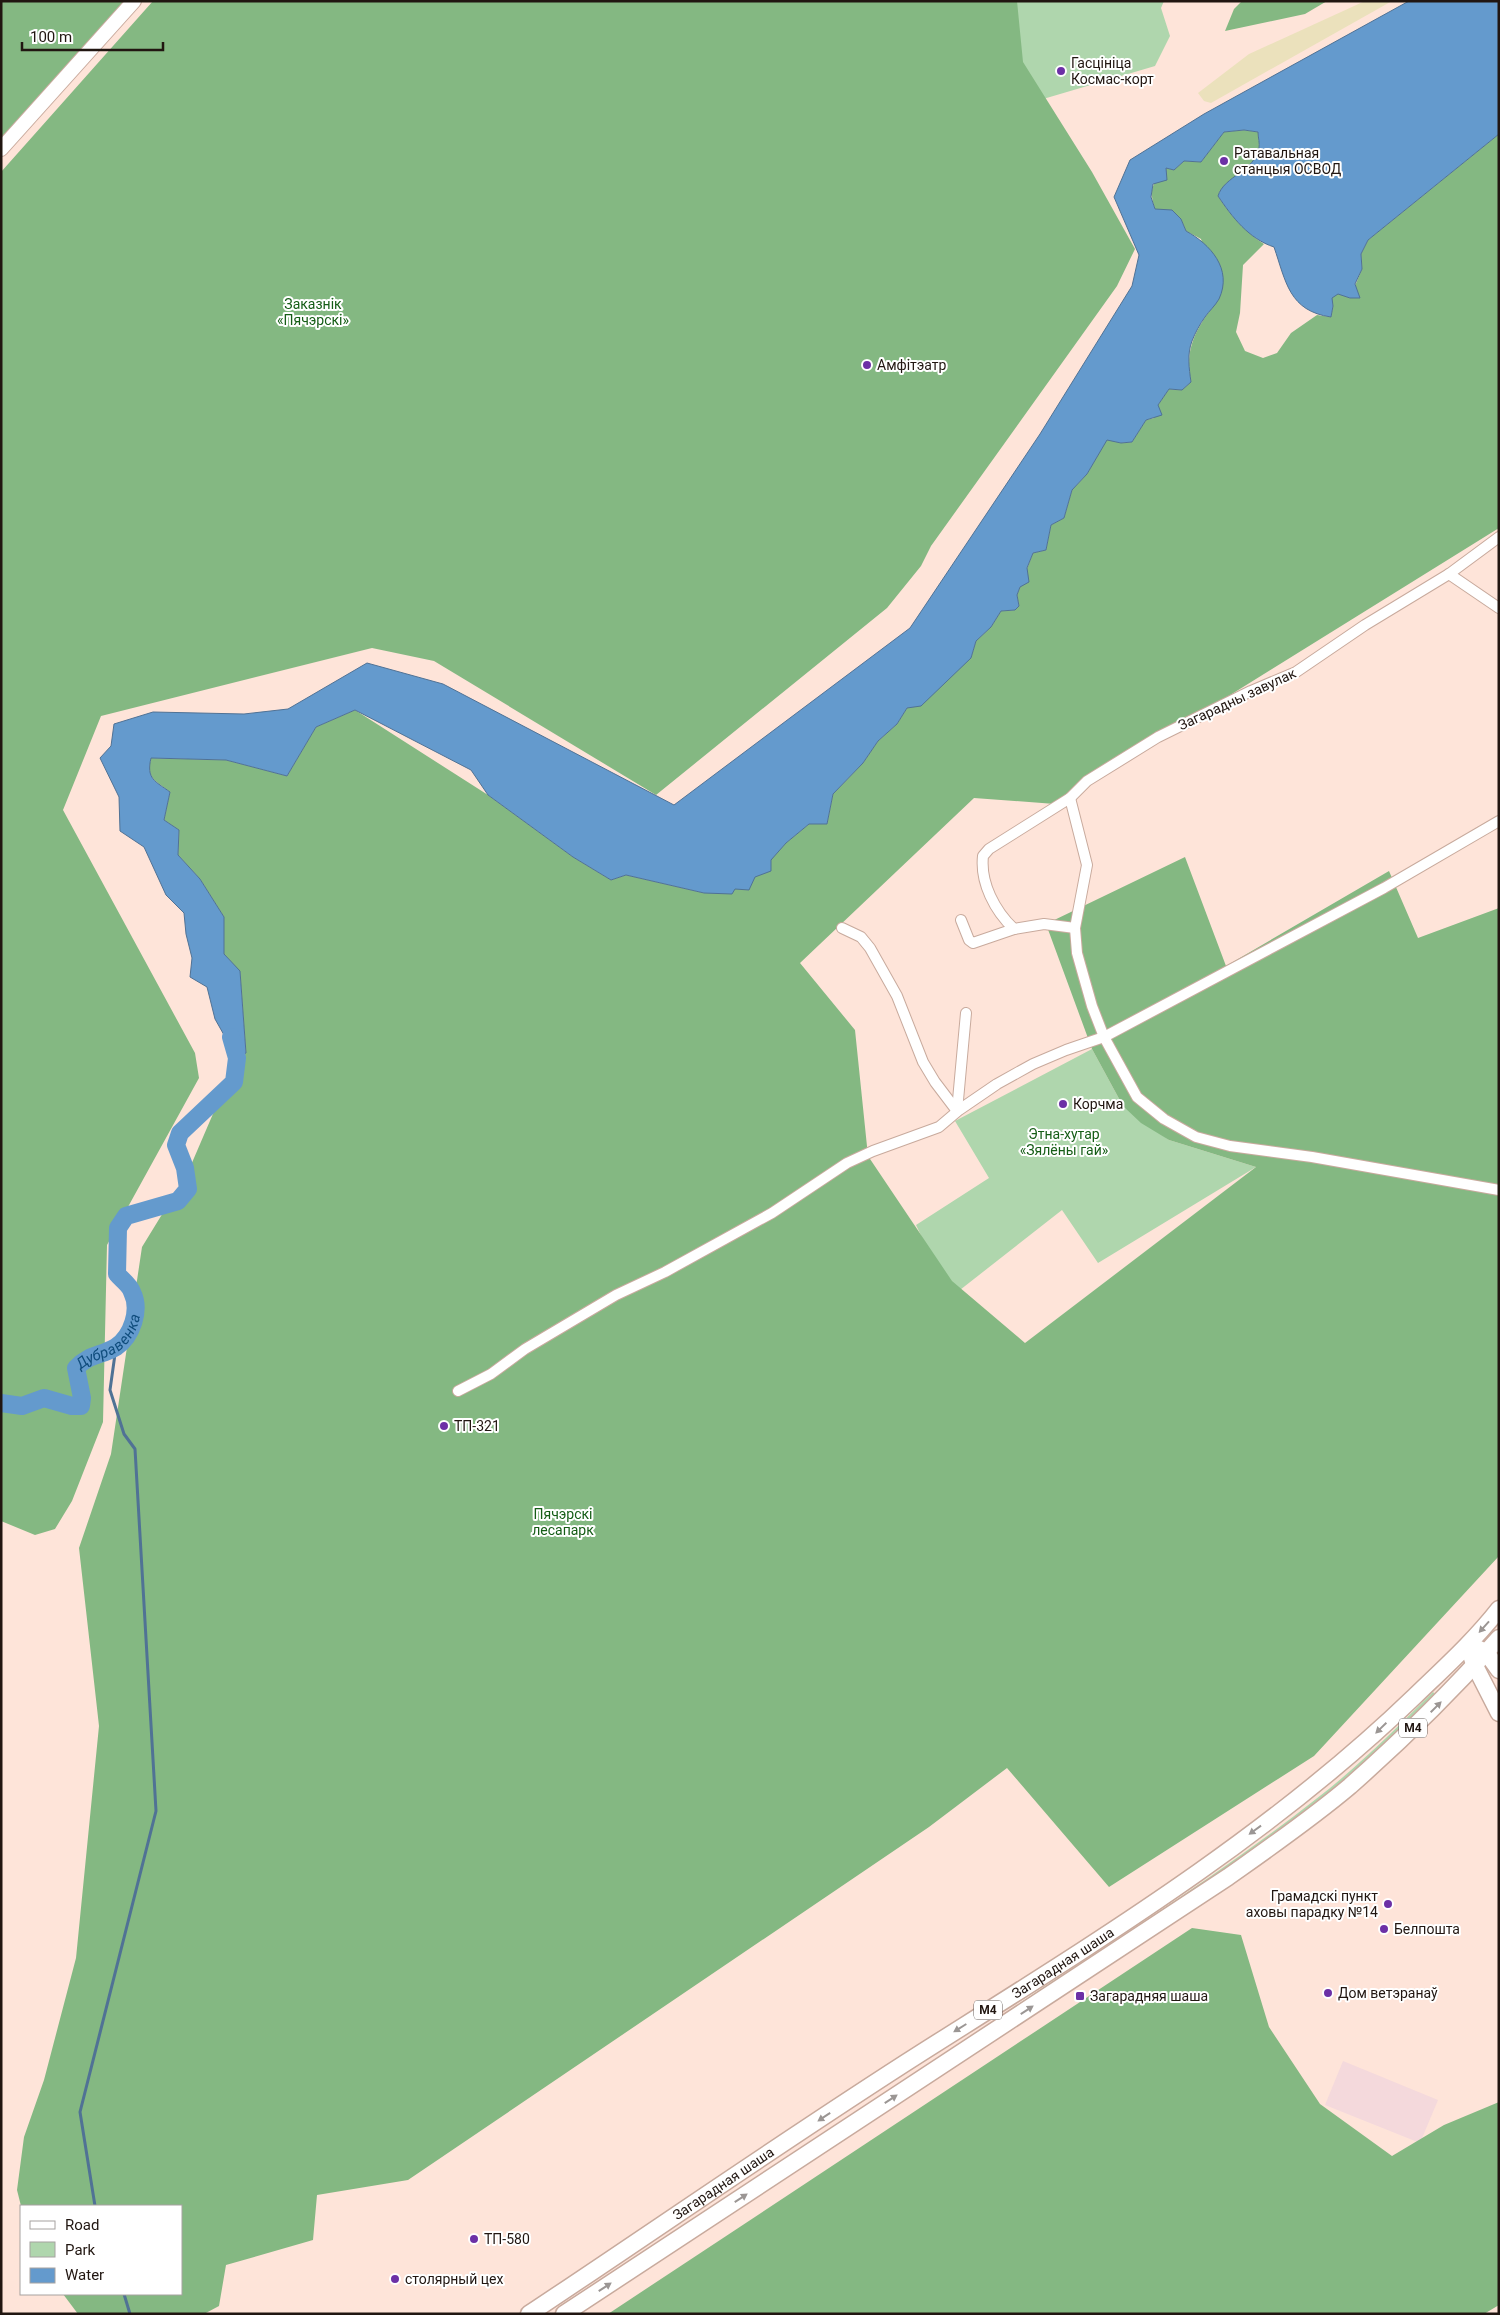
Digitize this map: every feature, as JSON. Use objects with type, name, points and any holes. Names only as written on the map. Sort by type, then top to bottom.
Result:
[{"type":"main road","name":"М4","points":[[1468,1643],[1499,1609]]},
{"type":"main road","name":"М4","points":[[1474,1664],[1499,1638]]},
{"type":"main road","points":[[1468,1643],[1486,1652],[1499,1670]]},
{"type":"main road","points":[[1468,1643],[1474,1664],[1499,1713]]},
{"type":"main road","name":"Загарадная шаша","points":[[529,2314],[899,2067],[1192,1876],[1295,1802],[1365,1744],[1468,1643]]},
{"type":"main road","name":"Загарадная шаша","points":[[564,2314],[1235,1872],[1349,1787],[1434,1710],[1474,1664]]},
{"type":"street","points":[[1,149],[134,1]]},
{"type":"street","name":"Загарадны завулак","points":[[1014,929],[1002,918],[984,879],[983,856],[989,849],[1070,798],[1087,781],[1158,736],[1251,691],[1296,672],[1365,626],[1449,574],[1499,537]]},
{"type":"street","points":[[1449,574],[1499,608]]},
{"type":"street","points":[[1070,798],[1087,865],[1075,928],[1077,953],[1092,1006],[1104,1037],[1137,1096],[1164,1120],[1196,1137],[1230,1146],[1312,1157],[1499,1190]]},
{"type":"street","points":[[458,1391],[491,1374],[526,1349],[616,1295],[665,1272],[772,1212],[847,1163],[872,1151],[939,1127],[957,1112],[998,1084],[1033,1064],[1104,1037],[1384,888],[1499,821]]},
{"type":"street","points":[[961,920],[972,943],[1014,929],[1044,924],[1075,928]]},
{"type":"street","points":[[842,928],[861,937],[870,948],[897,996],[923,1062],[957,1112]]},
{"type":"street","points":[[957,1112],[966,1013]]},
{"type":"shaded area","points":[[1343,2061],[1438,2100],[1420,2143],[1325,2105]]},
{"type":"green space","points":[[1,1],[128,1],[1,142]]},
{"type":"green space","name":"Заказнік «Пячэрскі»","points":[[153,1],[1017,1],[1023,62],[1092,172],[1135,249],[1117,286],[931,546],[921,566],[887,608],[656,795],[434,661],[372,648],[101,716],[63,810],[195,1053],[199,1078],[107,1245],[103,1422],[72,1501],[55,1529],[35,1535],[1,1521],[1,172]]},
{"type":"green space","points":[[997,1],[1164,1],[1161,8],[1170,36],[1155,66],[1033,102]]},
{"type":"green space","points":[[1242,1],[1327,1],[1305,14],[1225,31],[1234,9]]},
{"type":"green space","name":"Пячэрскі лесапарк","points":[[1244,130],[1258,132],[1259,146],[1256,156],[1246,168],[1227,183],[1218,196],[1238,223],[1264,244],[1243,265],[1240,313],[1236,332],[1245,351],[1263,358],[1277,353],[1291,333],[1317,315],[1331,317],[1333,306],[1331,298],[1338,293],[1350,298],[1362,269],[1361,254],[1368,240],[1499,134],[1499,528],[1055,804],[974,798],[800,963],[855,1030],[868,1156],[952,1281],[1025,1343],[1256,1167],[1169,1140],[1141,1123],[1123,1106],[1092,1049],[1046,924],[1185,857],[1226,966],[1389,871],[1418,938],[1499,908],[1499,1556],[1314,1756],[1109,1887],[1007,1768],[929,1827],[408,2180],[317,2195],[313,2240],[226,2265],[219,2306],[204,2314],[78,2314],[64,2295],[182,2295],[182,2205],[21,2205],[17,2190],[24,2137],[44,2080],[76,1958],[99,1726],[79,1548],[111,1454],[142,1247],[188,1172],[237,1058],[246,1053],[240,972],[224,954],[224,917],[200,879],[178,855],[179,830],[164,820],[170,792],[156,782],[151,775],[151,758],[226,760],[287,776],[316,727],[355,710],[488,795],[573,857],[611,880],[626,875],[704,893],[735,889],[754,877],[786,843],[809,824],[827,824],[833,794],[863,763],[878,741],[897,724],[907,708],[971,658],[976,641],[991,627],[1001,611],[1015,610],[1019,606],[1017,595],[1033,553],[1046,550],[1051,525],[1064,518],[1072,490],[1087,474],[1107,439],[1121,443],[1132,442],[1146,420],[1154,418],[1158,405],[1169,389],[1182,390],[1191,382],[1189,358],[1194,338],[1204,319],[1218,300],[1201,239],[1186,231],[1181,219],[1155,209],[1152,191],[1155,182],[1166,168],[1174,170],[1184,161],[1201,162],[1224,132]]},
{"type":"green space","name":"Этна-хутар «Зялёны гай»","points":[[1092,1049],[1123,1106],[1169,1140],[1256,1167],[1098,1263],[1062,1210],[951,1297],[916,1225],[989,1178],[955,1121]]},
{"type":"green space","points":[[1433,1692],[1435,1694],[1388,1741],[1320,1800],[1194,1891],[1021,2005],[1020,2003],[1244,1853],[1316,1799],[1347,1774]]},
{"type":"green space","points":[[1192,1928],[1241,1935],[1269,2027],[1320,2104],[1392,2156],[1444,2125],[1499,2102],[1499,2305],[1484,2314],[608,2314]]},
{"type":"sand","points":[[1365,1],[1392,1],[1211,103],[1204,101],[1198,93],[1249,54]]},
{"type":"water","points":[[1409,1],[1499,1],[1499,134],[1368,240],[1361,254],[1362,269],[1355,284],[1360,298],[1350,298],[1338,294],[1332,298],[1331,317],[1317,314],[1298,301],[1286,283],[1274,247],[1249,233],[1229,212],[1218,196],[1226,183],[1246,168],[1256,156],[1259,146],[1258,132],[1244,130],[1224,132],[1201,162],[1184,161],[1174,170],[1166,168],[1167,180],[1153,184],[1151,197],[1155,209],[1172,210],[1181,219],[1186,231],[1211,250],[1221,268],[1223,278],[1223,288],[1219,299],[1201,323],[1190,346],[1191,382],[1182,390],[1169,389],[1158,405],[1162,415],[1146,420],[1132,442],[1121,443],[1107,440],[1087,474],[1072,490],[1064,518],[1051,525],[1046,550],[1033,553],[1027,568],[1029,582],[1020,587],[1017,595],[1019,606],[1015,610],[1001,611],[991,627],[976,641],[971,658],[921,706],[907,708],[897,724],[878,741],[863,763],[833,794],[827,824],[809,824],[786,843],[771,860],[771,871],[755,877],[749,890],[735,889],[732,894],[704,893],[626,875],[611,880],[573,857],[488,795],[471,770],[355,710],[316,727],[287,776],[226,760],[151,758],[150,771],[153,779],[170,792],[164,820],[179,830],[178,855],[200,879],[224,917],[224,954],[240,971],[246,1053],[237,1058],[215,1019],[207,987],[190,977],[192,958],[186,934],[184,913],[166,895],[144,847],[120,831],[119,797],[100,758],[111,746],[114,724],[153,712],[244,714],[288,709],[367,663],[443,684],[674,805],[910,628],[1040,434],[1132,286],[1139,255],[1114,197],[1130,160],[1204,114]]},
{"type":"waterway","name":"Дубравенка","points":[[1,1403],[22,1406],[44,1398],[72,1406],[81,1406],[82,1398],[76,1368],[86,1360],[116,1347],[127,1336],[133,1322],[136,1307],[131,1289],[117,1274],[118,1228],[126,1216],[178,1201],[188,1189],[185,1168],[176,1145],[180,1133],[234,1082],[237,1058],[231,1037]]},
{"type":"waterway","points":[[95,2205],[80,2112],[156,1811],[135,1449],[124,1434],[110,1390],[116,1347]]},
{"type":"waterway","points":[[124,2295],[130,2314]]},
{"type":"place","name":"Гасцініца Космас-корт","points":[[1061,71]]},
{"type":"place","name":"Ратавальная станцыя ОСВОД","points":[[1224,161]]},
{"type":"place","name":"Амфітэатр","points":[[867,365]]},
{"type":"place","name":"Корчма","points":[[1063,1104]]},
{"type":"place","name":"ТП-321","points":[[444,1426]]},
{"type":"place","name":"Грамадскі пункт аховы парадку №14","points":[[1388,1904]]},
{"type":"place","name":"Белпошта","points":[[1384,1929]]},
{"type":"place","name":"Дом ветэранаў","points":[[1328,1993]]},
{"type":"place","name":"Загарадняя шаша","points":[[1080,1996]]},
{"type":"place","name":"ТП-580","points":[[474,2239]]},
{"type":"place","name":"столярный цех","points":[[395,2279]]}]
